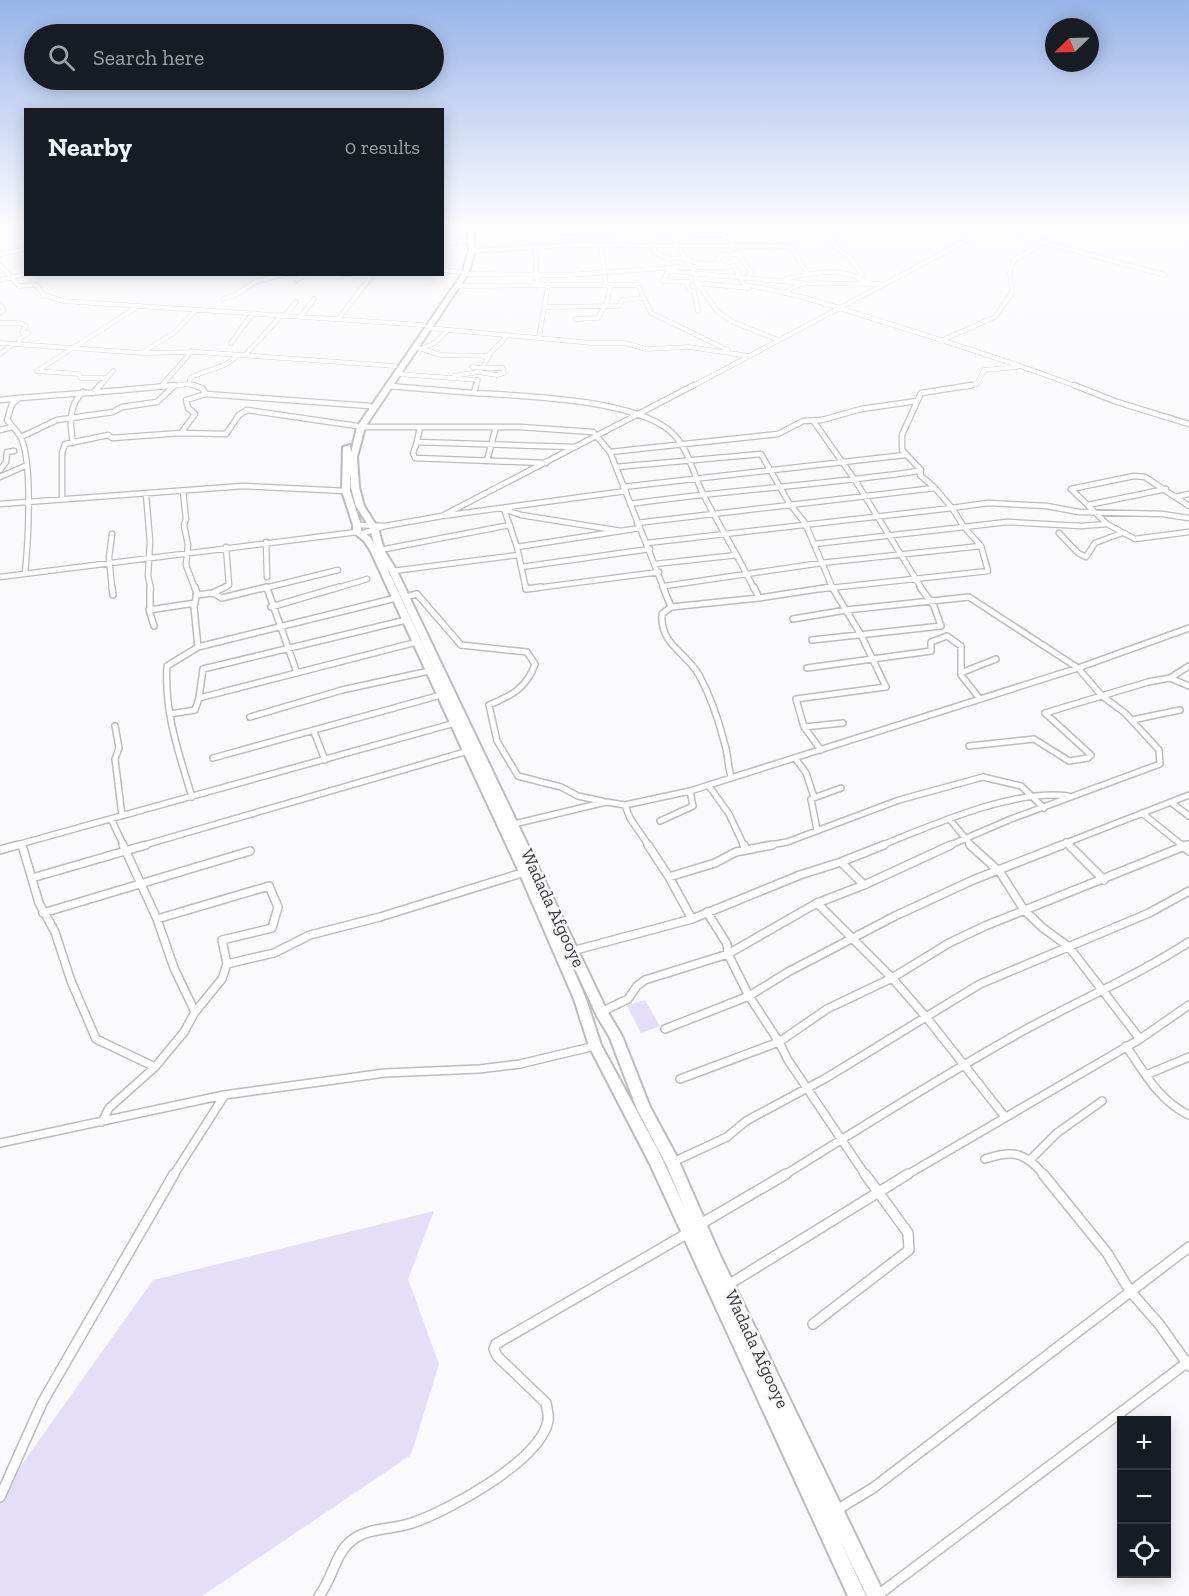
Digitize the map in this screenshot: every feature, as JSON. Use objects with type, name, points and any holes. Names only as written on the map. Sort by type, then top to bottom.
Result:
[{"type":"highway","name":"Wadada Afgooye","points":[[442,302],[370,406],[359,427],[353,457],[355,487],[360,506],[377,527],[380,550],[393,571],[406,620],[525,872],[580,999],[596,1045],[655,1159],[857,1596]]},
{"type":"highway","name":"Wadada Afgooye","points":[[444,302],[426,326],[419,347],[396,370],[389,386],[348,444],[345,456],[346,491],[358,530],[374,550],[401,597],[514,824],[601,1012],[620,1046],[645,1109],[672,1162],[699,1225],[876,1596]]},
{"type":"highway","points":[[613,1031],[602,1032],[596,1045],[610,1052],[620,1046]]},
{"type":"street","points":[[90,302],[339,318],[506,336],[625,344],[646,349],[689,347],[750,356]]},
{"type":"street","points":[[245,355],[296,302]]},
{"type":"street","points":[[301,316],[311,302]]},
{"type":"street","points":[[339,318],[351,302]]},
{"type":"street","points":[[539,338],[546,302]]},
{"type":"street","points":[[576,319],[598,318],[607,302]]},
{"type":"street","points":[[546,307],[619,306],[621,302]]},
{"type":"street","points":[[645,302],[651,313],[734,354]]},
{"type":"street","points":[[696,302],[698,311]]},
{"type":"street","points":[[711,302],[718,312],[733,322],[778,340]]},
{"type":"street","points":[[818,302],[940,342],[1024,366],[1117,402],[1189,424]]},
{"type":"street","points":[[442,516],[640,414],[848,302]]},
{"type":"street","points":[[940,342],[995,317],[1005,302]]},
{"type":"street","points":[[0,304],[4,310],[0,313]]},
{"type":"street","points":[[106,378],[87,379],[81,378],[79,374],[37,371],[137,307]]},
{"type":"street","points":[[143,353],[175,332],[196,310]]},
{"type":"street","points":[[231,343],[253,313]]},
{"type":"street","points":[[0,323],[20,323],[26,326],[22,332],[28,333],[19,339],[20,343]]},
{"type":"street","points":[[419,347],[436,342],[448,330]]},
{"type":"street","points":[[482,368],[492,350],[501,346],[506,336]]},
{"type":"street","points":[[0,343],[143,353],[192,351],[396,370],[478,380],[474,393]]},
{"type":"street","points":[[0,354],[13,343]]},
{"type":"street","points":[[419,347],[429,352],[451,355],[489,356]]},
{"type":"street","points":[[165,386],[163,384],[171,373],[192,351]]},
{"type":"street","points":[[189,384],[190,378],[199,373],[229,365],[237,355]]},
{"type":"street","points":[[905,455],[902,435],[921,393],[940,388],[960,389],[977,384],[984,370],[1024,366]]},
{"type":"street","points":[[451,377],[478,372],[497,375],[504,373],[503,368],[472,367]]},
{"type":"street","points":[[93,393],[113,371]]},
{"type":"street","points":[[0,400],[124,392],[189,384],[202,388],[206,394]]},
{"type":"street","points":[[21,437],[48,426],[54,421],[113,412],[122,407],[157,402],[159,397],[177,385]]},
{"type":"street","points":[[389,386],[565,401],[640,414],[668,429],[680,443],[703,493],[759,598]]},
{"type":"street","points":[[73,443],[70,436],[70,418],[74,413],[77,397],[83,393]]},
{"type":"street","points":[[181,433],[195,414],[188,408],[186,400],[206,394],[370,406]]},
{"type":"street","points":[[19,398],[12,404],[7,419],[21,437],[27,457],[25,466],[29,534],[25,573]]},
{"type":"street","points":[[610,452],[778,434],[803,421],[814,422],[853,411],[893,407],[917,401]]},
{"type":"street","points":[[62,499],[62,453],[65,444],[108,435],[112,438],[181,433],[226,434],[239,415],[247,410],[359,427],[496,428],[593,432],[598,435],[610,452],[638,526],[665,586],[671,607]]},
{"type":"street","points":[[812,640],[941,626],[931,601],[914,578],[855,480],[814,422]]},
{"type":"street","points":[[0,430],[12,427]]},
{"type":"street","points":[[420,427],[413,453],[415,458],[546,463]]},
{"type":"street","points":[[487,460],[496,428]]},
{"type":"street","points":[[417,442],[575,447]]},
{"type":"street","points":[[0,470],[6,462],[7,452],[14,451]]},
{"type":"street","points":[[616,467],[761,454],[779,488],[805,523],[832,587],[861,634],[886,687],[796,699],[804,727],[821,750]]},
{"type":"street","points":[[0,577],[504,509],[695,477],[905,455],[915,461],[921,470],[920,475],[935,488],[981,546],[987,571],[671,607],[662,614],[664,634],[672,647],[693,665],[705,688],[725,743],[726,760],[731,777]]},
{"type":"street","points":[[0,477],[25,466]]},
{"type":"street","points":[[630,504],[703,493],[779,488],[919,471]]},
{"type":"street","points":[[1189,506],[1167,489],[1145,477],[1134,476],[1071,489],[1107,524],[1135,539],[1150,539],[1189,532]]},
{"type":"street","points":[[0,504],[243,486],[346,491]]},
{"type":"street","points":[[517,547],[621,531],[638,526],[792,504],[935,488]]},
{"type":"street","points":[[1088,505],[1167,489]]},
{"type":"street","points":[[183,491],[186,519],[184,525],[188,545],[186,565],[196,588],[198,647]]},
{"type":"street","points":[[146,494],[150,558],[148,576],[151,588],[149,610],[154,626]]},
{"type":"street","points":[[1175,497],[1189,494]]},
{"type":"street","points":[[647,543],[988,502],[1047,506],[1079,512],[1162,513],[1189,518]]},
{"type":"street","points":[[504,509],[517,547],[526,588],[659,572]]},
{"type":"street","points":[[504,509],[521,515],[621,531]]},
{"type":"street","points":[[814,544],[1007,522],[1081,526],[1107,524]]},
{"type":"street","points":[[380,550],[510,525]]},
{"type":"street","points":[[358,530],[377,527]]},
{"type":"street","points":[[1059,533],[1086,558],[1095,543],[1122,533]]},
{"type":"street","points":[[112,534],[109,583],[113,595]]},
{"type":"street","points":[[266,542],[267,577]]},
{"type":"street","points":[[665,586],[821,563],[981,546]]},
{"type":"street","points":[[196,595],[213,593],[229,585],[226,547]]},
{"type":"street","points":[[521,567],[650,549]]},
{"type":"street","points":[[393,571],[518,555]]},
{"type":"street","points":[[656,564],[737,555]]},
{"type":"street","points":[[213,593],[222,598],[338,570]]},
{"type":"street","points":[[272,607],[367,579]]},
{"type":"street","points":[[267,588],[279,628],[290,649],[297,673]]},
{"type":"street","points":[[192,797],[177,747],[164,686],[167,666],[198,647],[417,594],[461,645],[527,652],[535,664],[531,677],[516,693],[489,705],[497,741],[518,776],[561,787],[578,796],[625,805],[708,786],[1078,668],[1189,628]]},
{"type":"street","points":[[601,1012],[628,999],[640,982],[728,954],[817,903],[864,885],[1068,796],[1101,788],[1110,782],[1160,764],[1159,750],[1132,720],[1102,696],[1078,668],[969,597],[846,610],[792,619]]},
{"type":"street","points":[[149,610],[195,603]]},
{"type":"street","points":[[170,714],[195,710],[203,669],[406,620]]},
{"type":"street","points":[[807,668],[874,661],[931,651],[931,642],[946,635],[952,636],[961,646],[963,672],[961,675],[980,699]]},
{"type":"street","points":[[199,698],[417,642]]},
{"type":"street","points":[[963,672],[996,659]]},
{"type":"street","points":[[969,746],[1034,739],[1069,761],[1088,758],[1091,755],[1045,713],[1170,678],[1189,666]]},
{"type":"street","points":[[250,717],[342,690],[429,671]]},
{"type":"street","points":[[1170,678],[1189,686]]},
{"type":"street","points":[[213,758],[314,732],[441,695]]},
{"type":"street","points":[[1132,720],[1180,710]]},
{"type":"street","points":[[0,850],[455,723]]},
{"type":"street","points":[[804,727],[843,723]]},
{"type":"street","points":[[115,726],[119,748],[115,759],[122,816]]},
{"type":"street","points":[[314,732],[325,760]]},
{"type":"street","points":[[32,878],[468,751]]},
{"type":"street","points":[[795,758],[808,778],[814,797],[812,799],[814,822],[817,830]]},
{"type":"street","points":[[669,877],[715,863],[746,850],[787,842],[919,793],[983,777],[1011,782],[1027,789],[1044,808]]},
{"type":"street","points":[[708,786],[729,814],[746,850]]},
{"type":"street","points":[[814,797],[841,788]]},
{"type":"street","points":[[660,820],[693,806],[690,791]]},
{"type":"street","points":[[572,951],[692,919],[800,875],[841,862],[1003,801],[1054,792],[1068,796]]},
{"type":"street","points":[[665,1029],[749,996],[788,972],[904,911],[973,880],[1000,872],[1066,843],[1189,795]]},
{"type":"street","points":[[514,824],[606,802]]},
{"type":"street","points":[[1172,803],[1189,816]]},
{"type":"street","points":[[625,805],[630,818],[669,877],[692,919]]},
{"type":"street","points":[[1142,813],[1187,847]]},
{"type":"street","points":[[111,819],[157,919],[174,968],[195,1012]]},
{"type":"street","points":[[951,821],[965,840],[1000,872],[1024,910],[1043,928],[1069,947],[1140,1039]]},
{"type":"street","points":[[1066,843],[1104,880]]},
{"type":"street","points":[[22,844],[42,913],[55,932],[71,981],[96,1039],[155,1067]]},
{"type":"street","points":[[680,1079],[779,1042],[827,1009],[892,978],[949,943],[1024,910],[1187,847]]},
{"type":"street","points":[[42,913],[250,851]]},
{"type":"street","points":[[841,862],[864,885]]},
{"type":"street","points":[[227,964],[274,953],[310,935],[380,917],[525,872]]},
{"type":"street","points":[[102,1122],[109,1108],[155,1067],[184,1032],[195,1012],[222,979],[227,964],[222,940],[272,928],[279,910],[276,896],[269,886],[157,919]]},
{"type":"street","points":[[672,1162],[728,1137],[746,1121],[927,1018],[980,984],[1149,914],[1189,891]]},
{"type":"street","points":[[817,903],[850,939],[892,978],[927,1018],[1005,1117]]},
{"type":"street","points":[[707,912],[727,944],[728,954],[749,996],[779,1042],[790,1064],[843,1140],[876,1193],[908,1233],[909,1250],[813,1324]]},
{"type":"street","points":[[699,1225],[726,1212],[936,1081],[1023,1031],[1105,991],[1189,942]]},
{"type":"street","points":[[728,1285],[876,1193],[1140,1039],[1189,1005]]},
{"type":"street","points":[[0,1143],[224,1095],[385,1073],[442,1071],[533,1062],[596,1045]]},
{"type":"street","points":[[1126,1046],[1146,1075],[1176,1108],[1189,1115]]},
{"type":"street","points":[[1146,1075],[1189,1057]]},
{"type":"street","points":[[0,1497],[12,1462],[47,1391],[129,1256],[185,1152],[224,1095]]},
{"type":"street","points":[[1031,1159],[1057,1133],[1102,1101]]},
{"type":"street","points":[[876,1596],[1188,1363],[1159,1324],[1130,1291],[1107,1253],[1031,1159],[1016,1153],[1001,1153],[985,1159]]},
{"type":"street","points":[[319,1596],[327,1586],[344,1549],[351,1541],[370,1532],[411,1524],[461,1502],[522,1461],[544,1431],[549,1422],[546,1402],[497,1356],[494,1349],[496,1344],[688,1232]]},
{"type":"street","points":[[834,1511],[873,1488],[1188,1249]]},
{"type":"shaded area","points":[[645,1000],[660,1026],[641,1033],[627,1006]]},
{"type":"shaded area","points":[[434,1211],[408,1279],[439,1364],[411,1455],[202,1596],[0,1596],[0,1495],[153,1280]]}]
